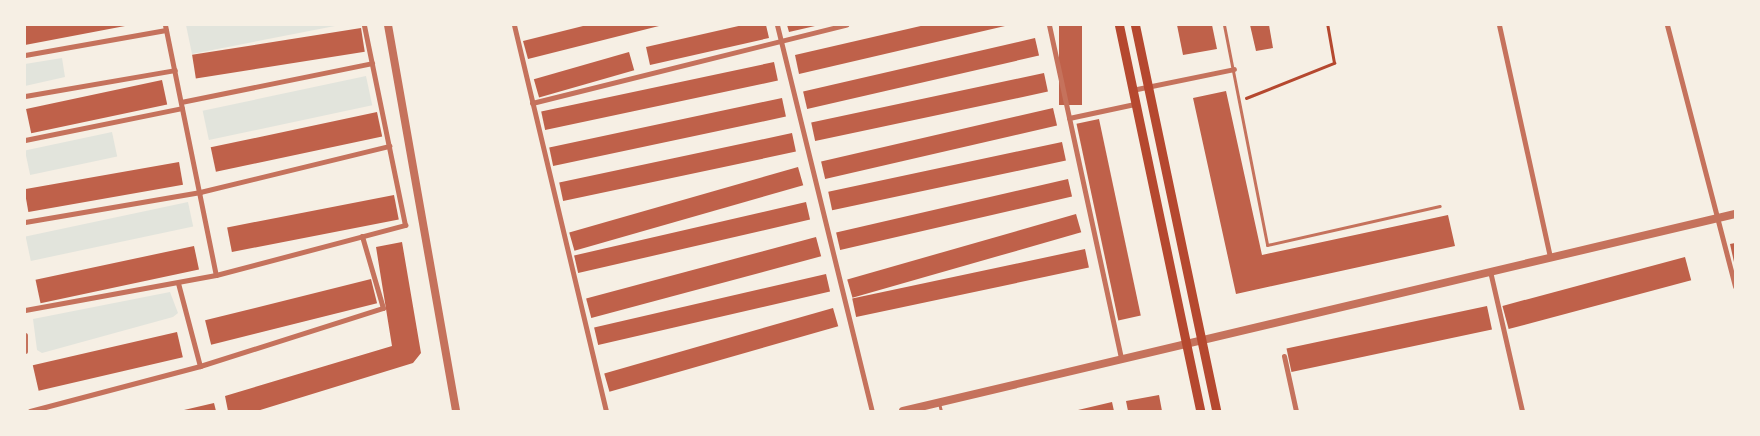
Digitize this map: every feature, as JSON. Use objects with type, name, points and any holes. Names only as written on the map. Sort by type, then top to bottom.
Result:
[{"type":"main road","points":[[1119,25],[1200,411]]},
{"type":"main road","points":[[1135,25],[1199,338],[1216,411]]},
{"type":"street","points":[[25,310],[216,275],[405,225],[364,25]]},
{"type":"street","points":[[388,25],[456,411]]},
{"type":"street","points":[[514,25],[606,411]]},
{"type":"street","points":[[777,25],[872,411]]},
{"type":"street","points":[[532,103],[846,25]]},
{"type":"street","points":[[1049,25],[1121,357]]},
{"type":"street","points":[[1499,25],[1550,257]]},
{"type":"street","points":[[1667,25],[1719,218],[1735,286]]},
{"type":"street","points":[[25,55],[166,27],[216,275]]},
{"type":"street","points":[[25,140],[372,62]]},
{"type":"street","points":[[1132,90],[1234,69]]},
{"type":"street","points":[[25,96],[175,70]]},
{"type":"street","points":[[1069,118],[1136,104]]},
{"type":"street","points":[[25,222],[200,192],[389,146]]},
{"type":"street","points":[[903,411],[1184,341],[1735,214]]},
{"type":"street","points":[[30,411],[200,366],[383,308],[362,236]]},
{"type":"street","points":[[1490,271],[1522,411]]},
{"type":"street","points":[[178,282],[200,366]]},
{"type":"street","points":[[25,335],[25,351]]},
{"type":"street","points":[[1284,356],[1296,411]]},
{"type":"lane","points":[[1224,25],[1267,245],[1440,206]]},
{"type":"lane","points":[[938,402],[941,411]]},
{"type":"path","points":[[1240,100],[1334,63],[1327,25]]},
{"type":"shaded area","points":[[186,25],[340,25],[192,54]]},
{"type":"shaded area","points":[[62,58],[65,77],[25,86],[25,64]]},
{"type":"shaded area","points":[[366,76],[372,105],[209,140],[203,111]]},
{"type":"shaded area","points":[[112,132],[117,156],[30,175],[25,150]]},
{"type":"shaded area","points":[[188,202],[193,226],[31,261],[26,237]]},
{"type":"shaded area","points":[[170,292],[178,313],[173,317],[42,353],[37,350],[33,319]]},
{"type":"building","points":[[25,25],[125,25],[125,26],[25,45]]},
{"type":"building","points":[[587,25],[659,26],[528,59],[523,41]]},
{"type":"building","points":[[743,25],[766,25],[769,38],[650,65],[646,47]]},
{"type":"building","points":[[787,25],[815,25],[815,26],[789,32]]},
{"type":"building","points":[[925,25],[1005,26],[799,74],[795,55]]},
{"type":"building","points":[[1059,25],[1082,25],[1082,105],[1059,105]]},
{"type":"building","points":[[1177,25],[1212,25],[1217,49],[1183,55]]},
{"type":"building","points":[[1250,25],[1269,25],[1273,48],[1256,51]]},
{"type":"building","points":[[361,28],[365,52],[196,78],[192,55]]},
{"type":"building","points":[[1035,38],[1039,56],[807,109],[803,92]]},
{"type":"building","points":[[629,52],[634,70],[539,98],[534,79]]},
{"type":"building","points":[[774,62],[778,81],[545,130],[541,111]]},
{"type":"building","points":[[1044,73],[1048,92],[815,141],[811,122]]},
{"type":"building","points":[[162,80],[167,104],[31,133],[26,109]]},
{"type":"building","points":[[1226,91],[1262,255],[1448,215],[1455,246],[1236,294],[1193,98]]},
{"type":"building","points":[[782,98],[786,117],[553,166],[549,147]]},
{"type":"building","points":[[1053,108],[1057,126],[825,179],[821,162]]},
{"type":"building","points":[[377,112],[382,136],[216,172],[211,147]]},
{"type":"building","points":[[1099,119],[1141,316],[1118,320],[1077,124]]},
{"type":"building","points":[[792,133],[796,152],[563,201],[559,182]]},
{"type":"building","points":[[1062,142],[1066,161],[832,210],[828,192]]},
{"type":"building","points":[[179,162],[183,185],[28,212],[25,189]]},
{"type":"building","points":[[798,167],[803,185],[574,251],[569,233]]},
{"type":"building","points":[[1068,179],[1072,197],[840,250],[836,233]]},
{"type":"building","points":[[394,195],[399,220],[232,252],[227,227]]},
{"type":"building","points":[[806,202],[810,220],[578,273],[574,256]]},
{"type":"building","points":[[1076,214],[1081,232],[852,298],[847,280]]},
{"type":"building","points":[[816,237],[821,256],[591,318],[586,299]]},
{"type":"building","points":[[402,242],[421,353],[413,363],[257,411],[228,411],[225,396],[392,346],[376,247]]},
{"type":"building","points":[[1735,243],[1735,262],[1734,262],[1730,244]]},
{"type":"building","points":[[194,246],[199,269],[41,303],[36,280]]},
{"type":"building","points":[[1085,249],[1089,268],[856,317],[852,298]]},
{"type":"building","points":[[1685,257],[1691,280],[1509,329],[1502,306]]},
{"type":"building","points":[[826,274],[830,292],[598,345],[594,328]]},
{"type":"building","points":[[371,279],[377,303],[211,345],[205,320]]},
{"type":"building","points":[[1487,306],[1492,329],[1291,372],[1286,349]]},
{"type":"building","points":[[833,308],[838,326],[609,392],[604,374]]},
{"type":"building","points":[[177,332],[183,357],[39,391],[33,365]]},
{"type":"building","points":[[1159,395],[1162,411],[1128,411],[1126,401]]},
{"type":"building","points":[[1112,402],[1114,411],[1078,411],[1078,410]]},
{"type":"building","points":[[214,403],[216,411],[184,411],[184,410]]}]
